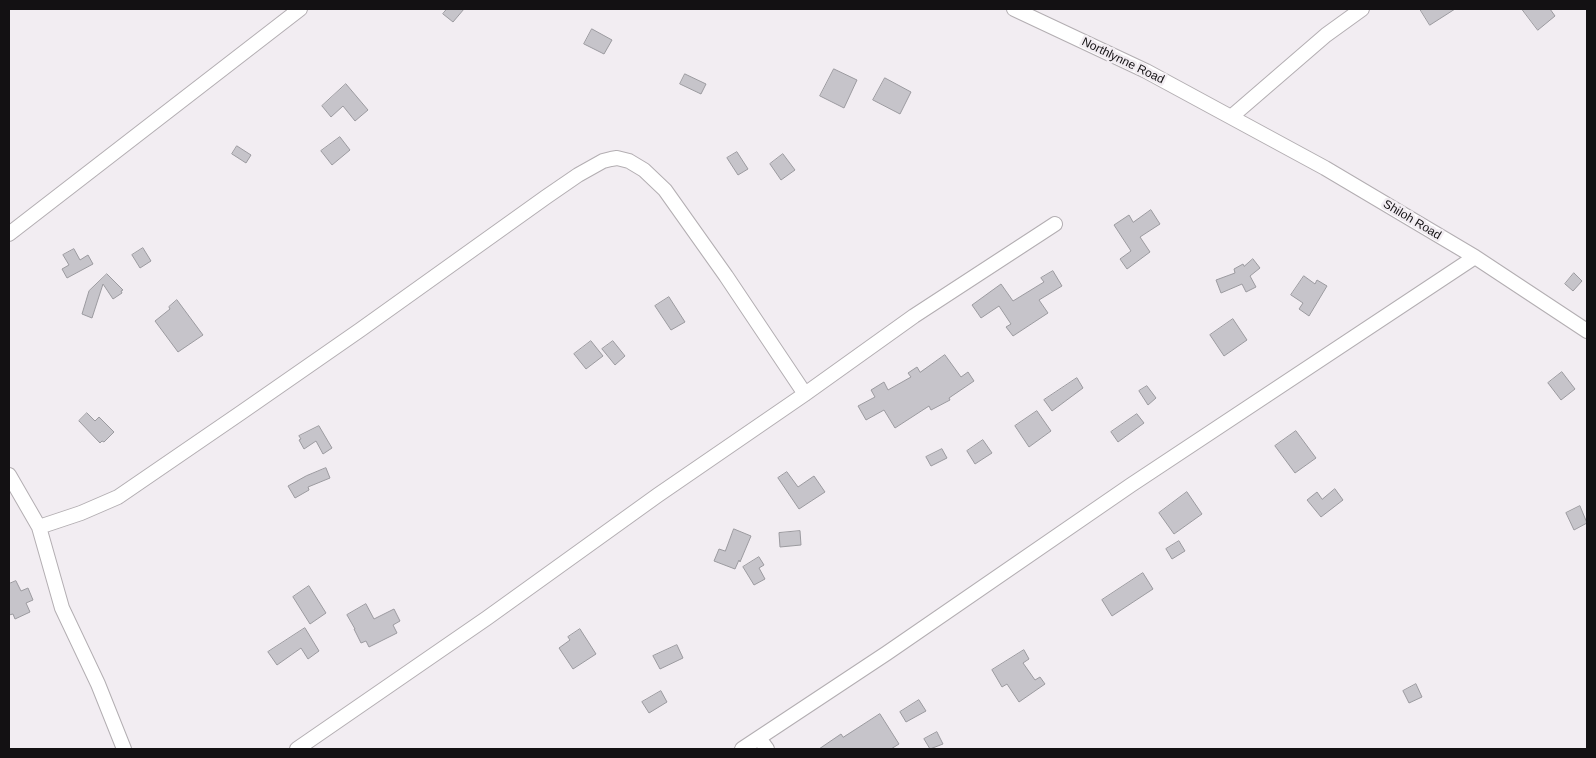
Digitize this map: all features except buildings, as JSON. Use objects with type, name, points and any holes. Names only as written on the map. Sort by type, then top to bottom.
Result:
[{"type":"street","points":[[9,234],[300,9]]},
{"type":"street","name":"Northlynne Road","points":[[1014,9],[1146,71],[1231,117]]},
{"type":"street","points":[[1231,117],[1326,35],[1362,9]]},
{"type":"street","name":"Shiloh Road","points":[[1231,117],[1325,168],[1475,257],[1587,331]]},
{"type":"street","points":[[38,527],[81,513],[118,497],[481,245],[546,196],[578,175],[603,161],[611,159],[617,158],[629,161],[644,170],[665,190],[805,394]]},
{"type":"street","points":[[297,749],[487,618],[658,495],[914,316],[1055,224]]},
{"type":"street","points":[[742,749],[763,744],[887,653],[1131,485],[1475,257]]},
{"type":"street","points":[[9,475],[38,527],[62,608],[98,684],[124,749]]}]
